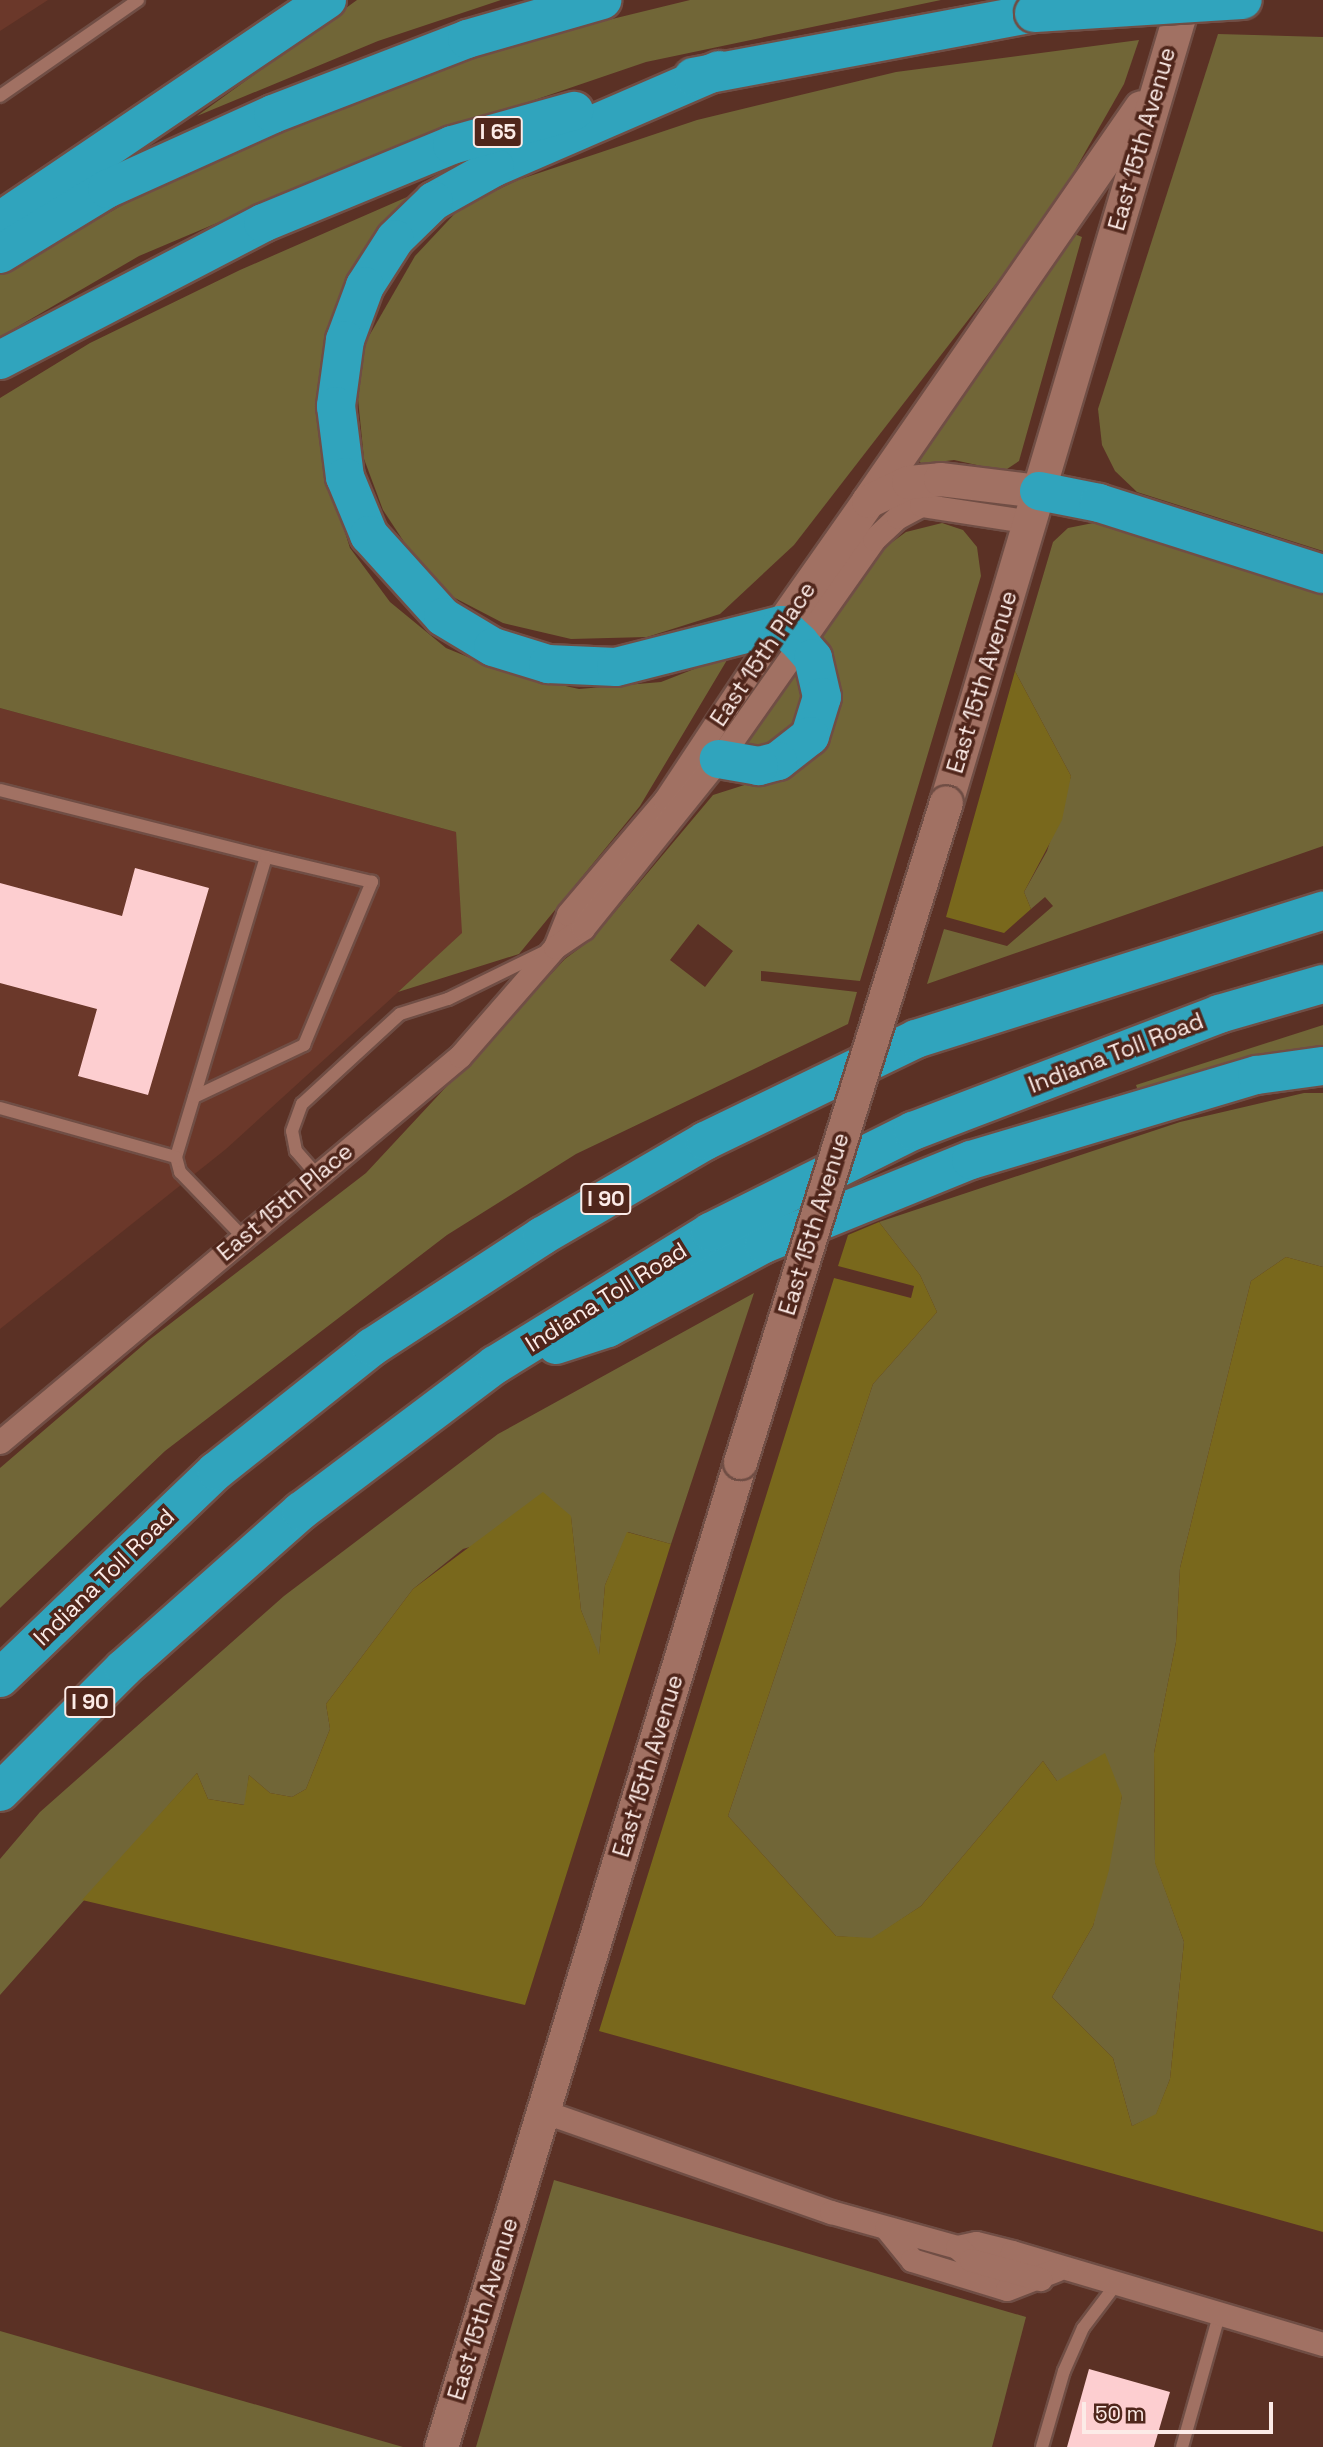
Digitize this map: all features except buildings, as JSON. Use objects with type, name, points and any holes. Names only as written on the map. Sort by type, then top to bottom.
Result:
[{"type":"highway","points":[[0,221],[327,0]]},
{"type":"highway","points":[[0,254],[107,189],[273,114],[467,39],[602,0]]},
{"type":"highway","name":"I 65","points":[[0,360],[263,223],[452,145],[719,70],[1034,13],[1243,0]]},
{"type":"highway","points":[[719,70],[495,167],[433,201],[396,239],[365,286],[345,340],[336,406],[345,477],[369,535],[443,617],[494,647],[548,664],[616,667],[791,634],[813,659],[822,697],[810,736],[778,761],[748,766],[719,759]]},
{"type":"highway","points":[[1035,507],[1099,503],[1323,574]]},
{"type":"highway","name":"Indiana Toll Road","points":[[0,1678],[216,1471],[372,1347],[542,1236],[705,1141],[916,1039],[1323,911]]},
{"type":"highway","name":"Indiana Toll Road","points":[[0,1792],[124,1668],[300,1511],[495,1365],[710,1232],[914,1131],[1219,1014],[1323,984]]},
{"type":"highway","points":[[495,1365],[608,1328],[764,1244],[971,1160],[1256,1075],[1323,1066]]},
{"type":"street","name":"East 15th Avenue","points":[[441,2447],[740,1462],[946,802],[1184,0]]},
{"type":"street","points":[[869,501],[1160,79]]},
{"type":"street","name":"East 15th Place","points":[[2,1437],[460,1056],[555,947],[583,928],[719,759],[869,501],[908,482],[940,479],[1035,507]]},
{"type":"street","name":"East 15th Place","points":[[555,947],[568,914],[665,800],[791,634],[898,517],[921,505],[1035,507]]},
{"type":"street","points":[[542,2110],[686,2165],[887,2228],[957,2247],[982,2245],[1048,2275],[1114,2287],[1323,2343]]},
{"type":"street","points":[[887,2228],[906,2257],[919,2263],[1012,2289],[1048,2275]]},
{"type":"lane","points":[[0,96],[138,0]]},
{"type":"lane","points":[[0,790],[372,883],[304,1045],[194,1097]]},
{"type":"lane","points":[[243,1237],[186,1180],[176,1157],[266,857]]},
{"type":"lane","points":[[317,1175],[296,1151],[292,1131],[302,1104],[400,1014],[448,999],[555,947]]},
{"type":"lane","points":[[0,1108],[176,1157]]},
{"type":"lane","points":[[1042,2447],[1064,2371],[1083,2329],[1114,2287]]},
{"type":"lane","points":[[1182,2447],[1219,2315]]},
{"type":"shaded area","points":[[0,0],[48,0],[0,31]]},
{"type":"shaded area","points":[[357,0],[501,0],[378,41],[197,116]]},
{"type":"shaded area","points":[[690,0],[941,0],[646,62],[394,148],[139,256],[0,337],[0,275],[147,191],[300,116],[518,42]]},
{"type":"shaded area","points":[[1218,34],[1323,37],[1323,551],[1137,492],[1115,471],[1102,445],[1098,409]]},
{"type":"shaded area","points":[[1139,40],[1124,84],[1050,214],[794,545],[720,614],[647,637],[571,639],[503,623],[453,597],[414,557],[383,510],[364,459],[358,399],[365,343],[415,256],[460,208],[518,180],[697,120],[896,72]]},
{"type":"shaded area","points":[[414,194],[333,323],[318,385],[328,478],[350,548],[390,602],[446,648],[507,673],[579,689],[661,682],[730,655],[640,806],[519,954],[398,992],[462,933],[456,832],[0,708],[0,398],[90,343],[240,270]]},
{"type":"shaded area","points":[[1072,233],[1082,237],[1019,461],[1004,471],[954,460],[922,464],[914,456]]},
{"type":"shaded area","points":[[942,523],[963,530],[977,547],[981,576],[860,981],[761,971],[761,981],[857,992],[848,1024],[576,1154],[447,1235],[165,1451],[0,1608],[0,1468],[149,1340],[366,1173],[565,959],[593,938],[713,795],[801,767],[819,638],[884,548],[906,532]],"holes":[[[698,924],[733,951],[705,987],[670,960]]]},
{"type":"shaded area","points":[[1093,523],[1323,595],[1323,846],[927,984],[944,929],[1007,946],[1053,906],[1045,897],[1031,909],[1024,892],[1047,851],[1071,776],[1015,671],[1053,542],[1068,528]]},
{"type":"shaded area","points":[[798,669],[807,691],[795,728],[768,751],[742,748]]},
{"type":"shaded area","points":[[1015,671],[1071,776],[1062,820],[1024,892],[1031,909],[1004,933],[946,917]]},
{"type":"shaded area","points":[[0,708],[456,832],[463,933],[226,1149],[0,1329]]},
{"type":"shaded area","points":[[1323,1025],[1323,1052],[1138,1091],[1136,1085]]},
{"type":"shaded area","points":[[1304,1093],[1323,1093],[1323,1267],[1286,1257],[1251,1281],[1180,1568],[1176,1642],[1154,1753],[1155,1862],[1184,1942],[1170,2079],[1156,2115],[1132,2126],[1113,2058],[1052,1997],[1093,1926],[1122,1796],[1057,1781],[1043,1761],[921,1906],[872,1939],[836,1936],[728,1816],[873,1384],[937,1312],[920,1275],[879,1222],[1180,1122]]},
{"type":"shaded area","points":[[879,1222],[920,1275],[937,1312],[873,1384],[728,1816],[836,1936],[872,1938],[921,1906],[1043,1761],[1057,1781],[1105,1753],[1122,1796],[1109,1870],[1093,1926],[1052,1997],[1113,2058],[1132,2126],[1156,2114],[1170,2079],[1184,1942],[1155,1863],[1154,1753],[1176,1642],[1180,1568],[1251,1281],[1286,1257],[1323,1267],[1323,2232],[599,2031],[834,1278],[911,1298],[914,1286],[838,1266],[848,1235]]},
{"type":"shaded area","points":[[754,1293],[671,1544],[628,1532],[605,1585],[599,1657],[581,1610],[571,1517],[463,1549],[413,1589],[326,1704],[330,1729],[306,1789],[292,1797],[270,1793],[249,1775],[245,1805],[208,1799],[197,1773],[0,1995],[0,1859],[40,1812],[284,1596],[498,1434]]},
{"type":"shaded area","points":[[543,1492],[571,1516],[581,1610],[599,1655],[605,1585],[627,1532],[671,1544],[525,2005],[82,1900],[197,1773],[208,1799],[244,1805],[249,1775],[270,1793],[292,1797],[306,1789],[330,1729],[326,1704],[413,1589]]},
{"type":"shaded area","points":[[554,2180],[1026,2317],[992,2447],[476,2447]]},
{"type":"shaded area","points":[[0,2331],[403,2447],[0,2447]]}]
